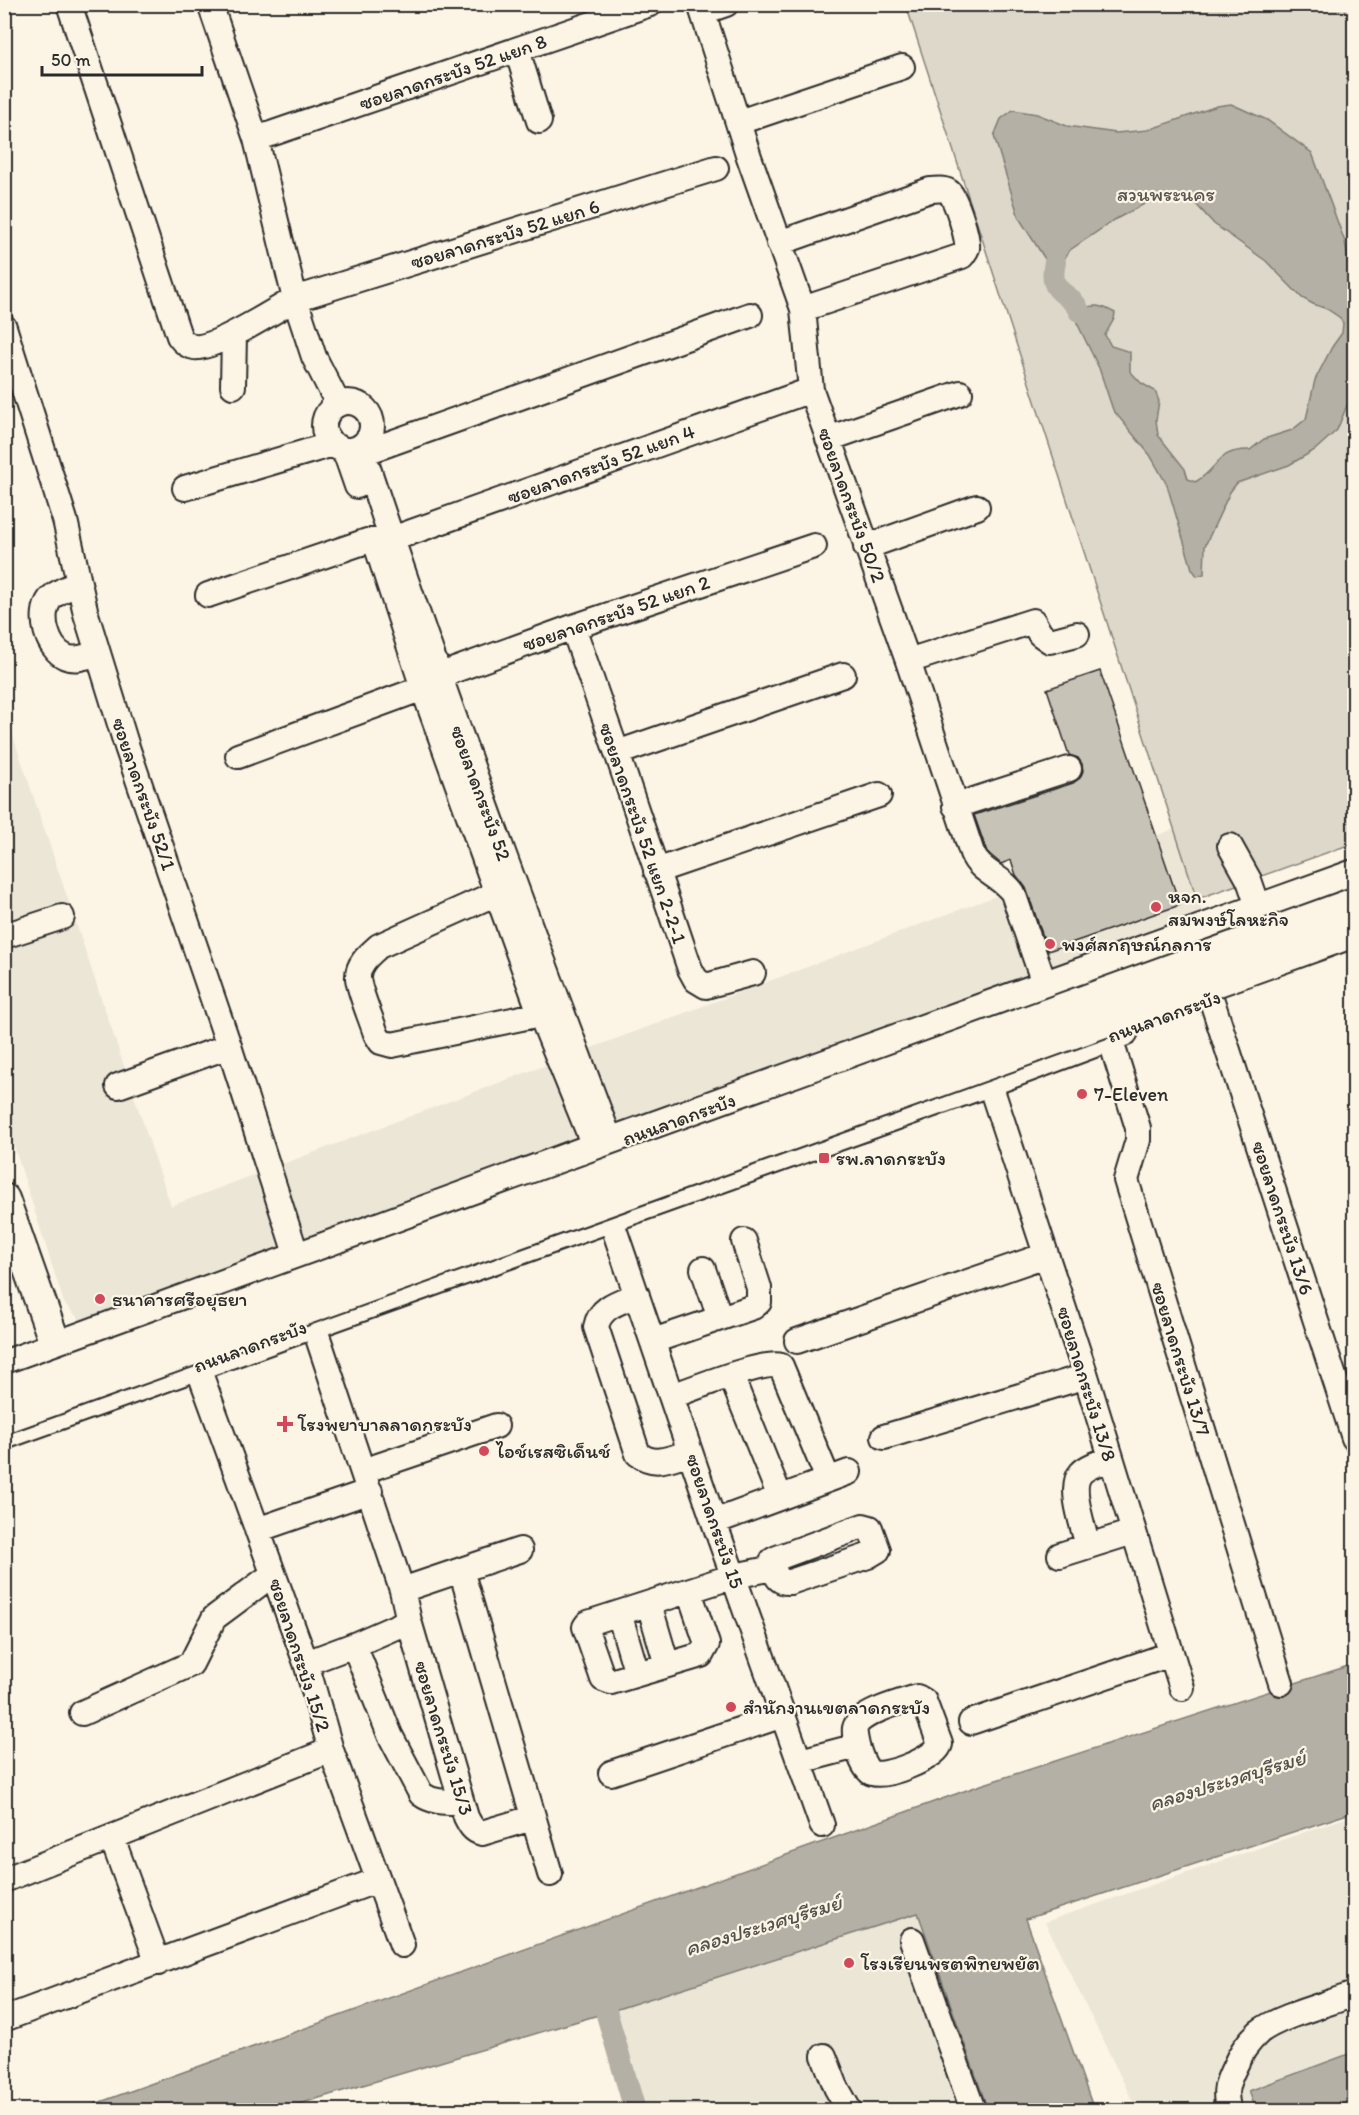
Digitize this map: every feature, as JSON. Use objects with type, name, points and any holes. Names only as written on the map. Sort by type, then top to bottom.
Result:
[{"type":"main road","name":"ถนนลาดกระบัง","points":[[4,1366],[297,1257],[1354,875]]},
{"type":"main road","points":[[4,1392],[1354,903]]},
{"type":"main road","name":"ถนนลาดกระบัง","points":[[4,1434],[989,1081],[1350,944]]},
{"type":"main road","points":[[4,1418],[1350,944]]},
{"type":"main road","points":[[4,1199],[77,1408]]},
{"type":"street","name":"ซอยลาดกระบัง 52 แยก 6","points":[[69,4],[179,336],[191,347],[198,347],[234,335],[295,299],[716,168]]},
{"type":"street","points":[[210,4],[256,139],[295,299],[314,357],[338,404]]},
{"type":"street","name":"ซอยลาดกระบัง 52 แยก 8","points":[[256,139],[650,4]]},
{"type":"street","points":[[701,8],[726,4]]},
{"type":"street","name":"ซอยลาดกระบัง 50/2","points":[[701,8],[749,157],[803,309],[811,390],[908,661],[974,860],[1013,893],[1045,986]]},
{"type":"street","points":[[517,50],[539,121]]},
{"type":"street","points":[[739,122],[902,67]]},
{"type":"street","points":[[779,243],[930,190],[940,189],[948,192],[955,200],[968,242],[967,250],[962,256],[803,309]]},
{"type":"street","points":[[184,488],[351,446],[750,315]]},
{"type":"street","name":"ซอยลาดกระบัง 52/1","points":[[4,327],[65,520],[98,653],[127,747],[230,1046],[297,1257]]},
{"type":"street","points":[[233,386],[234,335]]},
{"type":"street","name":"ซอยลาดกระบัง 52 แยก 4","points":[[208,595],[367,541],[383,540],[811,390]]},
{"type":"street","points":[[828,439],[960,393]]},
{"type":"street","name":"ซอยลาดกระบัง 52","points":[[351,446],[372,431],[372,420],[359,404],[348,402],[338,404],[330,410],[324,427],[327,436],[351,446],[431,682],[507,894],[603,1146]]},
{"type":"street","points":[[867,546],[977,507]]},
{"type":"street","name":"ซอยลาดกระบัง 52 แยก 2","points":[[238,756],[573,627],[814,546]]},
{"type":"street","points":[[79,583],[52,597],[46,605],[47,634],[55,649],[66,657],[78,659],[98,653]]},
{"type":"street","points":[[908,661],[1033,621],[1041,634],[1050,641],[1077,634]]},
{"type":"street","name":"ซอยลาดกระบัง 52 แยก 2-2-1","points":[[573,627],[690,969],[696,980],[706,986],[714,986],[753,973]]},
{"type":"street","points":[[617,753],[843,675]]},
{"type":"street","points":[[956,806],[1070,769]]},
{"type":"street","points":[[656,871],[879,795]]},
{"type":"street","points":[[1230,846],[1249,880],[1259,909]]},
{"type":"street","points":[[507,894],[490,896],[379,946],[368,955],[361,966],[358,977],[376,1034],[381,1042],[392,1045],[550,1011]]},
{"type":"street","points":[[4,936],[62,917]]},
{"type":"street","name":"ซอยลาดกระบัง 13/6","points":[[1211,998],[1354,1438]]},
{"type":"street","name":"ซอยลาดกระบัง 13/7","points":[[1108,1036],[1138,1128],[1138,1140],[1126,1180],[1281,1683]]},
{"type":"street","points":[[118,1086],[230,1046]]},
{"type":"street","name":"ซอยลาดกระบัง 13/8","points":[[989,1081],[1086,1376],[1182,1688]]},
{"type":"street","name":"ซอยลาดกระบัง 15","points":[[610,1217],[714,1522],[822,1825]]},
{"type":"street","points":[[653,1341],[759,1302],[759,1288],[744,1241]]},
{"type":"street","points":[[797,1341],[1046,1255]]},
{"type":"street","points":[[703,1269],[720,1318]]},
{"type":"street","points":[[637,1295],[607,1308],[599,1317],[596,1327],[634,1443],[638,1454],[656,1462],[690,1452]]},
{"type":"street","name":"ซอยลาดกระบัง 15/3","points":[[313,1323],[402,1590],[466,1817],[476,1832],[482,1833],[532,1818]]},
{"type":"street","points":[[672,1396],[731,1376],[775,1364],[781,1366],[839,1475],[714,1522]]},
{"type":"street","name":"ซอยลาดกระบัง 15/2","points":[[197,1365],[306,1663],[331,1750],[402,1945]]},
{"type":"street","points":[[731,1376],[780,1497]]},
{"type":"street","points":[[884,1437],[1086,1376]]},
{"type":"street","points":[[257,1530],[496,1426]]},
{"type":"street","points":[[1088,1546],[1077,1501],[1077,1479],[1082,1471],[1110,1459]]},
{"type":"street","points":[[1060,1555],[1133,1533]]},
{"type":"street","points":[[402,1590],[520,1550]]},
{"type":"street","points":[[689,1591],[707,1644],[701,1655],[611,1682],[603,1679],[585,1627],[588,1623],[734,1576],[773,1568]]},
{"type":"street","points":[[461,1570],[550,1874]]},
{"type":"street","points":[[82,1713],[98,1708],[191,1664],[214,1618],[273,1574]]},
{"type":"street","points":[[649,1604],[667,1665]]},
{"type":"street","points":[[619,1613],[637,1674]]},
{"type":"street","points":[[306,1663],[354,1646],[409,1621]]},
{"type":"street","points":[[354,1646],[390,1735],[422,1794],[428,1799],[461,1802]]},
{"type":"street","points":[[971,1722],[1171,1654]]},
{"type":"street","points":[[611,1773],[783,1715]]},
{"type":"street","points":[[800,1761],[857,1746]]},
{"type":"street","points":[[4,1880],[331,1750]]},
{"type":"street","points":[[112,1838],[158,1963]]},
{"type":"street","points":[[5,2019],[378,1880]]},
{"type":"street","points":[[912,1940],[974,2110]]},
{"type":"street","points":[[1229,2110],[1225,2099],[1226,2083],[1240,2055],[1258,2033],[1274,2023],[1354,1994]]},
{"type":"street","points":[[824,2056],[836,2087],[849,2110]]},
{"type":"shaded area","points":[[4,709],[171,1206],[1174,829],[1205,920],[80,1320],[64,1303],[5,1118]]},
{"type":"shaded area","points":[[1354,1815],[1354,2110],[1137,2110],[1045,1922]]},
{"type":"shaded area","name":"โรงเรียนพรตพิทยพยัต","points":[[919,1913],[988,2110],[639,2110],[605,2013]]},
{"type":"green space","name":"สวนพระนคร","points":[[906,5],[1354,5],[1354,843],[1197,899]]},
{"type":"water","points":[[1231,104],[1267,120],[1312,153],[1345,242],[1354,289],[1354,388],[1337,430],[1315,450],[1289,465],[1237,483],[1230,492],[1205,546],[1204,574],[1197,576],[1192,569],[1167,485],[1150,455],[1113,410],[1099,368],[1077,323],[1079,311],[1097,306],[1115,313],[1105,335],[1111,346],[1130,352],[1130,371],[1141,383],[1155,391],[1159,401],[1156,420],[1158,435],[1185,469],[1188,479],[1195,482],[1224,456],[1250,450],[1264,439],[1292,430],[1306,419],[1315,380],[1342,333],[1343,323],[1339,317],[1327,309],[1302,298],[1266,261],[1214,224],[1195,203],[1183,200],[1167,198],[1146,203],[1116,219],[1070,250],[1064,259],[1055,262],[1045,259],[1019,218],[994,136],[1001,119],[1013,110],[1037,114],[1067,126],[1116,133],[1148,130],[1217,106]]},
{"type":"water","name":"คลองประเวศบุรีรมย์","points":[[1354,1664],[1354,1812],[1026,1919],[1094,2110],[988,2110],[918,1913],[605,2013],[279,2110],[78,2110],[978,1786]]},
{"type":"water","points":[[1354,2052],[1354,2110],[1256,2110],[1249,2091]]},
{"type":"building","points":[[1100,671],[1180,905],[1048,951],[1026,888],[1016,875],[1011,860],[1001,864],[987,852],[974,815],[1073,783],[1080,778],[1083,771],[1082,764],[1078,758],[1069,755],[1047,689]]},
{"type":"waterway","points":[[1055,262],[1054,281],[1079,311]]},
{"type":"waterway","points":[[598,1984],[635,2110]]},
{"type":"place","name":"หจก. สมพงษ์โลหะกิจ","points":[[1156,907]]},
{"type":"place","name":"พงศ์สกฤษณ์กลการ","points":[[1050,944]]},
{"type":"place","name":"7-Eleven","points":[[1082,1094]]},
{"type":"place","name":"รพ.ลาดกระบัง","points":[[824,1158]]},
{"type":"place","name":"ธนาคารศรีอยุธยา","points":[[100,1299]]},
{"type":"place","name":"โรงพยาบาลลาดกระบัง","points":[[285,1424]]},
{"type":"place","name":"ไอช์เรสซิเด็นช์","points":[[484,1451]]},
{"type":"place","name":"สำนักงานเขตลาดกระบัง","points":[[731,1707]]},
{"type":"place","name":"โรงเรียนพรตพิทยพยัต","points":[[849,1963]]}]
